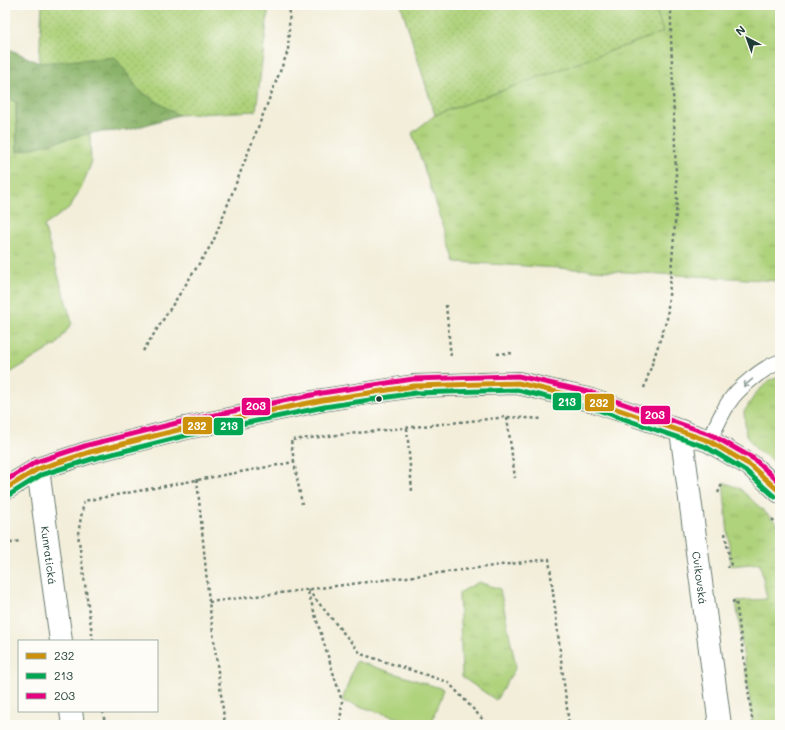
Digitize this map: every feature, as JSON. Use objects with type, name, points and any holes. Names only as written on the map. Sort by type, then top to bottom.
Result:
[{"type":"street","points":[[5,488],[38,469],[90,452],[186,428],[323,400],[414,386],[518,383],[591,400],[709,442],[750,465],[780,492]]},
{"type":"street","name":"Cvikovská","points":[[681,431],[720,725]]},
{"type":"street","name":"Kunratická","points":[[38,469],[61,640]]},
{"type":"street","points":[[71,712],[73,725]]},
{"type":"lane","points":[[709,442],[729,401],[756,376],[780,362]]},
{"type":"path","points":[[143,351],[213,242],[288,51],[290,5]]},
{"type":"path","points":[[642,393],[667,319],[677,202],[671,5]]},
{"type":"path","points":[[446,305],[451,358]]},
{"type":"path","points":[[507,417],[515,478]]},
{"type":"path","points":[[302,504],[291,440],[507,417],[544,419]]},
{"type":"path","points":[[407,428],[412,491]]},
{"type":"path","points":[[93,640],[78,534],[84,501],[294,462]]},
{"type":"path","points":[[197,479],[209,602],[225,725]]},
{"type":"path","points":[[209,602],[549,559],[569,725]]},
{"type":"path","points":[[307,589],[342,701],[340,725]]},
{"type":"path","points":[[307,589],[361,654],[448,682],[488,725]]},
{"type":"path","points":[[736,601],[753,725]]},
{"type":"path","points":[[103,712],[105,725]]},
{"type":"green space","points":[[42,5],[269,5],[256,111],[178,115],[139,90],[115,57],[39,63]]},
{"type":"green space","points":[[401,5],[655,5],[663,32],[435,115]]},
{"type":"green space","points":[[655,5],[780,5],[780,281],[456,262],[412,133],[435,115],[662,32]]},
{"type":"green space","points":[[5,47],[39,63],[115,57],[139,90],[178,115],[129,130],[90,133],[17,152],[16,102],[5,96]]},
{"type":"green space","points":[[5,96],[16,102],[17,152],[90,133],[91,164],[82,186],[70,207],[44,226],[72,323],[57,344],[5,376]]},
{"type":"green space","points":[[780,377],[780,465],[757,450],[746,436],[744,412],[756,393],[770,380]]},
{"type":"green space","points":[[723,482],[739,488],[780,526],[780,725],[753,725],[736,601],[767,599],[760,563],[731,566]]},
{"type":"green space","points":[[479,582],[500,589],[516,667],[496,700],[462,677],[459,593]]},
{"type":"green space","points":[[356,661],[443,689],[431,725],[421,725],[342,701]]},
{"type":"transit line","name":"203","points":[[5,481],[36,462],[88,445],[185,421],[322,393],[413,379],[518,376],[593,393],[712,435],[754,459],[780,483]]},
{"type":"transit line","name":"232","points":[[5,489],[38,469],[90,452],[186,428],[323,400],[414,386],[518,383],[591,400],[709,441],[750,465],[780,492]]},
{"type":"transit line","name":"213","points":[[9,495],[41,475],[92,459],[188,435],[324,407],[415,393],[517,390],[589,407],[706,447],[746,471],[775,497]]}]
